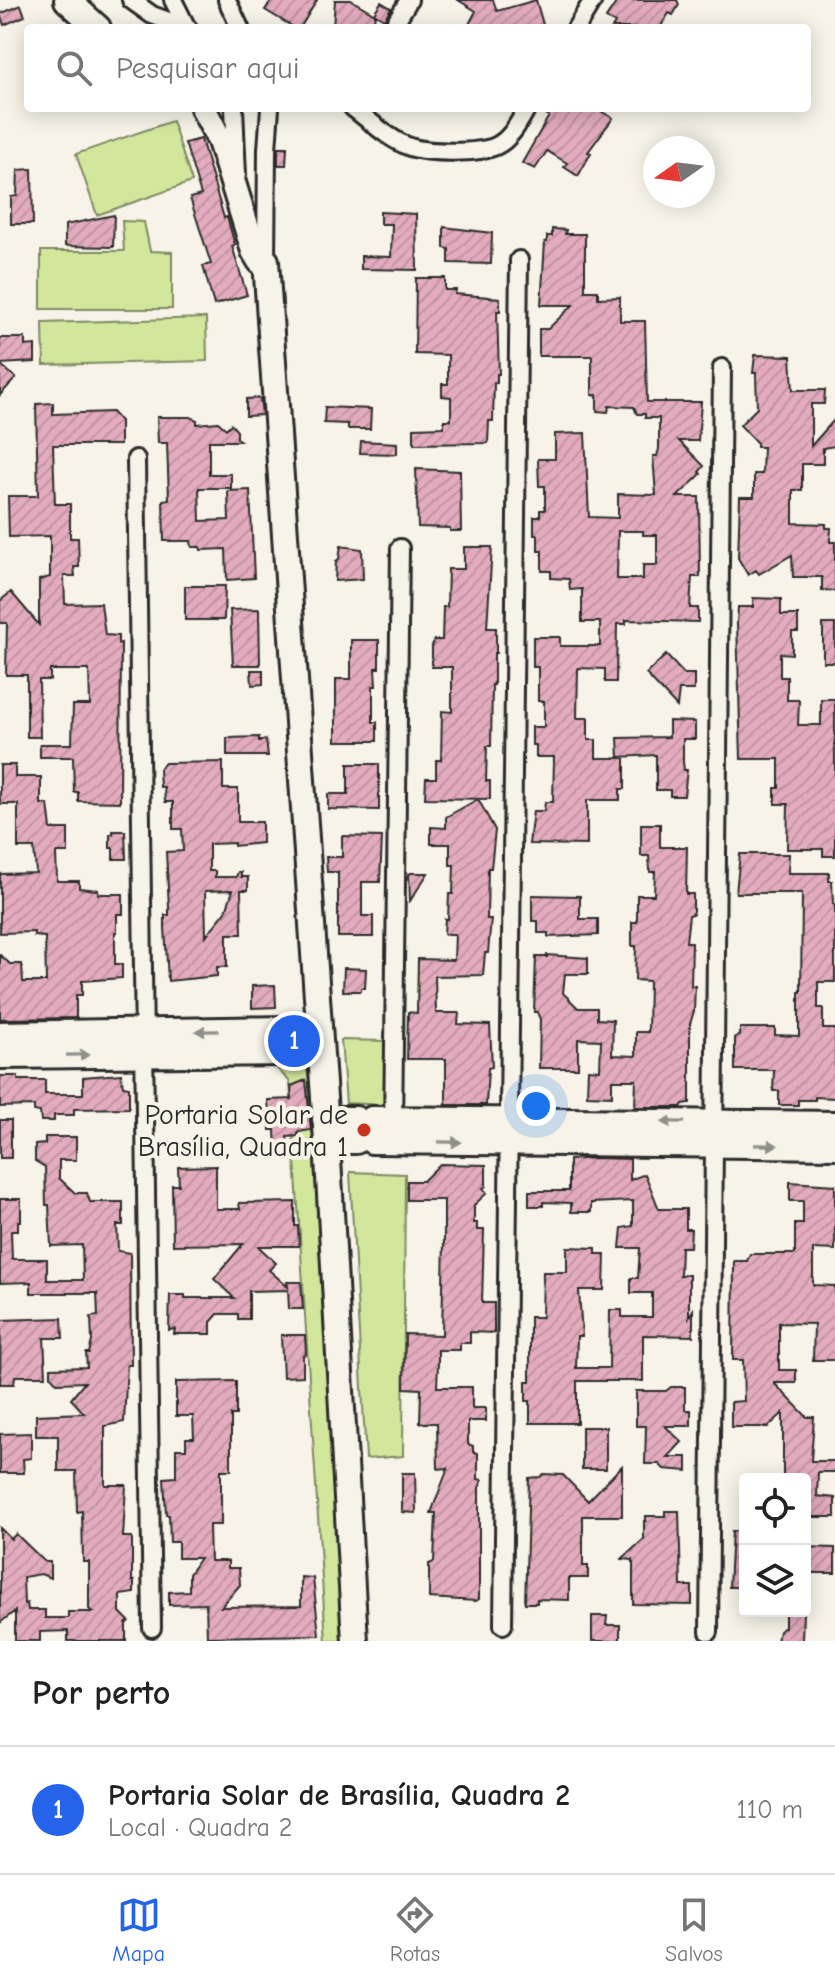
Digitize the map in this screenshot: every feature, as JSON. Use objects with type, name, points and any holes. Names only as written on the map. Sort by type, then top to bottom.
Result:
[{"type":"street","points":[[67,0],[94,24]]},
{"type":"street","points":[[131,0],[152,15],[176,24]]},
{"type":"street","points":[[173,0],[185,24]]},
{"type":"street","points":[[227,0],[238,24]]},
{"type":"street","points":[[394,24],[409,0]]},
{"type":"street","points":[[578,24],[593,0]]},
{"type":"street","points":[[205,112],[220,141],[254,251],[260,261],[266,261]]},
{"type":"street","points":[[234,112],[235,193]]},
{"type":"street","points":[[270,112],[266,261],[279,448],[295,1041],[326,1130],[355,1641]]},
{"type":"street","points":[[359,112],[410,147],[454,151],[480,150],[497,145],[512,133],[525,112]]},
{"type":"street","points":[[503,1625],[519,260]]},
{"type":"street","points":[[709,1632],[722,368]]},
{"type":"street","points":[[258,430],[279,448]]},
{"type":"street","points":[[136,459],[152,1628]]},
{"type":"street","points":[[369,1130],[400,548]]},
{"type":"street","points":[[0,1034],[144,1043],[295,1041]]},
{"type":"street","points":[[0,1056],[144,1043]]},
{"type":"street","points":[[714,1134],[835,1124]]},
{"type":"street","points":[[326,1130],[714,1134],[835,1146]]},
{"type":"green space","points":[[172,121],[192,182],[97,215],[76,154]]},
{"type":"green space","points":[[122,221],[144,222],[150,251],[172,252],[172,309],[41,309],[41,251],[124,251]]},
{"type":"green space","points":[[206,318],[207,361],[44,365],[43,323]]},
{"type":"green space","points":[[341,1040],[386,1041],[385,1105],[346,1103]]},
{"type":"green space","points":[[273,1064],[306,1065],[309,1079],[344,1641],[326,1641],[290,1082]]},
{"type":"green space","points":[[350,1172],[405,1174],[403,1456],[366,1459]]},
{"type":"building","points":[[272,0],[317,0],[302,24],[288,24],[265,10]]},
{"type":"building","points":[[335,0],[351,0],[375,14],[374,24],[333,24]]},
{"type":"building","points":[[458,0],[493,0],[497,11],[536,0],[543,24],[469,24],[476,11]]},
{"type":"building","points":[[618,0],[677,0],[679,5],[662,24],[614,24],[606,18]]},
{"type":"building","points":[[381,2],[391,8],[384,19],[374,13]]},
{"type":"building","points":[[21,5],[25,16],[4,25],[0,14]]},
{"type":"building","points":[[544,112],[602,112],[613,118],[588,152],[591,153],[578,176],[564,167],[567,163],[547,151],[535,169],[522,163],[549,116]]},
{"type":"building","points":[[201,139],[224,218],[227,217],[247,295],[214,305],[203,266],[211,264],[190,198],[201,195],[185,143]]},
{"type":"building","points":[[278,147],[287,147],[286,165],[278,165]]},
{"type":"building","points":[[32,169],[33,224],[11,224],[11,197],[17,196],[18,170]]},
{"type":"building","points":[[380,212],[416,214],[417,270],[361,269],[361,256],[391,257],[392,224],[380,224]]},
{"type":"building","points":[[114,215],[113,247],[65,246],[65,225]]},
{"type":"building","points":[[444,227],[492,233],[491,264],[449,263],[449,249],[444,248]]},
{"type":"building","points":[[552,229],[566,230],[565,234],[585,234],[585,291],[598,291],[598,298],[620,297],[620,321],[645,321],[647,402],[701,402],[698,441],[679,441],[704,466],[699,472],[701,474],[677,497],[699,497],[700,577],[692,577],[690,608],[698,608],[698,622],[626,620],[626,624],[617,624],[616,682],[605,682],[605,669],[578,668],[577,718],[588,718],[588,740],[596,740],[596,758],[625,758],[625,789],[620,789],[620,800],[587,800],[587,845],[529,844],[533,811],[544,811],[545,802],[553,802],[554,757],[536,757],[536,745],[532,745],[532,727],[544,727],[544,701],[538,701],[538,667],[533,667],[533,637],[560,637],[560,646],[600,646],[600,622],[582,622],[582,589],[570,590],[569,579],[551,578],[551,571],[542,571],[542,551],[538,551],[538,535],[534,535],[534,517],[540,517],[540,510],[545,510],[545,486],[539,486],[538,459],[555,459],[555,434],[585,433],[589,517],[618,518],[618,494],[656,495],[653,456],[657,456],[659,449],[659,418],[645,418],[645,414],[637,414],[634,407],[609,406],[608,412],[597,411],[597,395],[592,395],[592,356],[539,356],[539,329],[548,329],[573,305],[541,305],[545,242],[547,236],[552,236]],"holes":[[[618,531],[643,531],[643,535],[657,535],[657,565],[643,565],[643,579],[617,579]]]},
{"type":"building","points":[[416,278],[445,278],[445,290],[456,290],[455,294],[500,298],[500,311],[497,311],[499,374],[497,383],[494,383],[493,421],[489,421],[488,443],[414,444],[414,428],[444,427],[444,420],[451,420],[451,397],[442,396],[442,384],[448,384],[448,355],[415,354]]},
{"type":"building","points":[[0,338],[25,338],[25,346],[35,345],[35,362],[0,364]]},
{"type":"building","points":[[755,355],[791,356],[793,390],[825,390],[824,404],[811,404],[811,446],[835,419],[835,446],[823,448],[823,464],[802,464],[802,490],[793,490],[793,523],[826,524],[826,528],[831,528],[830,542],[835,542],[835,591],[822,590],[822,577],[793,577],[792,555],[759,574],[756,570],[748,575],[738,558],[740,497],[754,497],[754,474],[762,474],[763,447],[757,447],[757,443],[740,425],[757,408],[756,373],[753,373]]},
{"type":"building","points":[[0,364],[16,378],[0,395]]},
{"type":"building","points":[[260,398],[262,415],[246,416],[246,399]]},
{"type":"building","points":[[53,403],[53,414],[112,412],[120,421],[120,445],[53,445],[55,504],[70,504],[70,538],[78,538],[79,567],[74,567],[75,576],[64,576],[65,604],[101,603],[105,635],[118,636],[118,644],[121,643],[120,802],[78,801],[78,792],[74,792],[73,757],[40,757],[40,744],[72,744],[73,705],[90,705],[89,670],[50,670],[50,680],[39,680],[40,737],[27,737],[27,675],[6,675],[7,623],[0,623],[0,601],[11,592],[39,625],[39,580],[50,577],[50,536],[9,537],[8,496],[38,496],[36,404]]},
{"type":"building","points":[[325,407],[371,409],[370,429],[348,429],[348,424],[324,423]]},
{"type":"building","points":[[157,417],[190,417],[197,420],[197,424],[218,422],[226,429],[231,424],[237,431],[240,441],[209,441],[209,474],[231,474],[231,488],[199,488],[200,521],[229,520],[228,491],[250,490],[254,578],[227,580],[226,549],[201,550],[200,547],[192,547],[191,541],[164,541],[163,500],[169,499],[167,443],[158,443]]},
{"type":"building","points":[[361,441],[397,443],[397,454],[360,453]]},
{"type":"building","points":[[416,469],[460,471],[461,531],[418,527]]},
{"type":"building","points":[[341,546],[362,549],[363,579],[335,581]]},
{"type":"building","points":[[464,547],[492,547],[487,628],[496,628],[496,653],[491,746],[487,746],[486,781],[490,781],[490,799],[425,798],[426,778],[436,778],[436,760],[441,760],[442,711],[452,712],[452,667],[432,667],[432,646],[434,640],[442,640],[448,569],[464,569]]},
{"type":"building","points":[[185,586],[225,586],[224,620],[185,620]]},
{"type":"building","points":[[753,598],[781,599],[781,615],[798,615],[798,632],[792,632],[792,654],[780,653],[780,677],[787,677],[787,700],[799,700],[798,725],[821,725],[821,699],[835,699],[835,856],[823,856],[823,849],[787,849],[788,804],[775,804],[775,788],[779,788],[779,759],[741,759],[738,607],[753,607]]},
{"type":"building","points":[[259,609],[260,665],[233,665],[230,610]]},
{"type":"building","points":[[823,624],[835,624],[835,662],[823,662]]},
{"type":"building","points":[[351,640],[379,640],[379,668],[375,668],[376,686],[373,686],[373,722],[377,722],[377,741],[336,741],[336,679],[351,679]]},
{"type":"building","points":[[666,655],[684,674],[694,674],[694,690],[679,690],[677,707],[646,674]]},
{"type":"building","points":[[251,670],[263,670],[263,684],[252,685]]},
{"type":"building","points":[[669,721],[695,722],[695,739],[683,739],[684,770],[687,770],[684,796],[670,796],[670,790],[656,790],[656,755],[619,757],[618,738],[669,737]]},
{"type":"building","points":[[259,737],[259,741],[266,740],[268,756],[227,756],[227,738]]},
{"type":"building","points":[[223,762],[223,789],[238,789],[238,822],[262,822],[262,843],[234,846],[234,843],[209,844],[209,871],[215,871],[215,877],[236,877],[241,872],[241,877],[248,877],[248,890],[241,890],[242,934],[227,934],[227,967],[217,967],[217,976],[168,981],[166,852],[183,851],[182,829],[173,829],[173,802],[165,802],[164,787],[160,787],[159,769],[165,763]],"holes":[[[233,890],[226,911],[206,936],[205,891]]]},
{"type":"building","points":[[348,764],[379,764],[379,810],[328,809],[328,794],[348,794]]},
{"type":"building","points":[[0,765],[15,765],[15,777],[41,777],[41,804],[48,804],[51,829],[68,829],[68,853],[56,853],[57,881],[79,881],[79,888],[98,890],[98,894],[123,894],[123,914],[117,914],[115,932],[115,964],[122,964],[122,978],[82,981],[82,995],[76,995],[76,1018],[0,1019],[0,955],[10,964],[22,964],[23,982],[46,982],[45,937],[34,936],[34,932],[0,933],[0,874],[36,873],[34,848],[18,848],[18,804],[0,804]]},
{"type":"building","points":[[478,799],[495,830],[491,868],[488,868],[487,919],[491,919],[488,953],[485,953],[483,975],[435,976],[436,1013],[459,1013],[458,1024],[490,1025],[492,1067],[488,1068],[486,1105],[446,1105],[446,1059],[407,1059],[408,1012],[417,1013],[418,959],[454,960],[455,934],[444,934],[449,894],[453,894],[454,865],[450,865],[450,844],[431,844],[431,827],[446,828],[446,817]]},
{"type":"building","points":[[641,824],[660,824],[660,847],[687,847],[686,894],[693,894],[693,914],[689,915],[686,942],[692,942],[691,986],[695,986],[690,1024],[690,1103],[681,1107],[635,1107],[636,1080],[612,1080],[612,1096],[587,1095],[588,1069],[600,1070],[601,1040],[578,1039],[578,1068],[539,1068],[540,1019],[534,1012],[536,957],[588,958],[588,974],[565,974],[563,993],[578,1008],[597,1008],[597,1019],[613,1020],[612,1055],[636,1056],[636,1032],[648,1032],[649,981],[635,980],[636,946],[632,946],[632,922],[637,922],[637,895],[654,895],[655,872],[650,872],[649,856],[641,856]]},
{"type":"building","points":[[125,831],[126,859],[113,859],[110,834]]},
{"type":"building","points":[[342,836],[382,837],[380,882],[362,882],[362,916],[373,916],[373,937],[338,937],[338,872],[327,872],[326,857],[342,857]]},
{"type":"building","points":[[740,854],[789,854],[788,873],[829,873],[835,905],[835,982],[818,982],[818,1008],[823,1008],[823,1029],[835,1029],[835,1098],[815,1097],[815,1100],[798,1100],[798,1105],[779,1105],[779,1091],[773,1091],[774,1070],[735,1070],[735,1037],[740,1036],[740,1028],[775,1028],[775,1035],[799,1036],[801,992],[802,893],[736,893]]},
{"type":"building","points":[[428,873],[410,901],[409,874]]},
{"type":"building","points":[[532,895],[580,896],[580,919],[598,919],[598,935],[548,937],[548,933],[538,933],[538,921],[532,921]]},
{"type":"building","points":[[344,968],[366,969],[365,988],[361,991],[343,991]]},
{"type":"building","points":[[275,985],[276,1007],[252,1008],[252,986]]},
{"type":"building","points":[[299,1024],[302,1024],[304,1059],[299,1059],[299,1046],[294,1041],[298,1036]]},
{"type":"building","points":[[121,1074],[123,1086],[129,1087],[129,1108],[74,1109],[74,1115],[54,1115],[54,1121],[41,1121],[40,1112],[34,1111],[34,1106],[0,1107],[0,1076],[45,1080],[45,1094],[83,1094],[83,1077]]},
{"type":"building","points":[[306,1080],[311,1130],[287,1137],[288,1149],[276,1149],[275,1130],[270,1130],[268,1100],[292,1099],[291,1086]]},
{"type":"building","points":[[0,1120],[11,1120],[11,1158],[0,1158]]},
{"type":"building","points":[[45,1137],[76,1137],[76,1160],[59,1160],[59,1178],[75,1193],[87,1193],[90,1202],[123,1202],[123,1225],[117,1225],[118,1251],[130,1253],[131,1365],[127,1365],[124,1422],[105,1426],[105,1485],[126,1485],[123,1537],[132,1537],[134,1593],[120,1595],[120,1612],[129,1621],[126,1624],[126,1641],[68,1641],[68,1631],[40,1632],[40,1641],[15,1641],[15,1611],[0,1623],[0,1528],[11,1539],[16,1534],[45,1562],[50,1562],[50,1578],[41,1574],[23,1577],[24,1604],[27,1603],[28,1610],[45,1610],[45,1618],[68,1618],[68,1612],[93,1612],[89,1609],[89,1562],[83,1562],[82,1511],[77,1512],[76,1471],[58,1471],[58,1436],[36,1436],[36,1415],[84,1413],[71,1399],[85,1382],[57,1383],[51,1376],[51,1368],[87,1367],[86,1353],[89,1353],[92,1341],[91,1317],[98,1316],[97,1293],[31,1293],[31,1282],[0,1283],[0,1199],[21,1199],[18,1231],[11,1231],[12,1259],[47,1259],[47,1280],[83,1280],[82,1245],[51,1246],[45,1167],[35,1161],[35,1145],[45,1144]]},
{"type":"building","points":[[630,1159],[630,1180],[645,1174],[659,1209],[686,1209],[686,1229],[691,1229],[690,1247],[681,1247],[680,1275],[689,1275],[689,1317],[693,1310],[693,1336],[643,1335],[643,1381],[577,1381],[577,1423],[530,1423],[526,1381],[530,1381],[530,1317],[542,1317],[543,1272],[567,1272],[567,1247],[596,1248],[596,1254],[605,1254],[604,1290],[579,1290],[582,1336],[577,1336],[576,1368],[609,1368],[610,1310],[622,1310],[622,1317],[652,1317],[652,1293],[631,1293],[631,1278],[638,1278],[640,1248],[620,1248],[622,1228],[633,1226],[633,1201],[591,1203],[591,1212],[571,1212],[571,1203],[543,1202],[543,1206],[529,1206],[529,1191],[569,1191],[569,1160]]},
{"type":"building","points":[[440,1164],[486,1165],[486,1186],[483,1188],[487,1193],[474,1205],[474,1223],[477,1223],[477,1230],[484,1230],[482,1303],[494,1303],[494,1333],[470,1332],[470,1343],[460,1343],[460,1350],[438,1350],[437,1387],[472,1387],[472,1408],[486,1408],[486,1421],[468,1421],[468,1444],[473,1446],[473,1452],[478,1453],[478,1479],[482,1480],[479,1488],[479,1599],[476,1601],[429,1598],[429,1564],[434,1562],[436,1513],[431,1513],[448,1468],[438,1469],[437,1423],[420,1423],[421,1389],[404,1388],[405,1334],[442,1335],[444,1238],[444,1200],[407,1200],[407,1181],[423,1181]]},
{"type":"building","points":[[216,1166],[216,1209],[240,1209],[239,1203],[295,1202],[299,1246],[258,1246],[276,1263],[269,1270],[288,1287],[287,1282],[301,1282],[303,1309],[289,1309],[288,1290],[249,1291],[249,1319],[238,1319],[238,1314],[218,1314],[211,1322],[211,1334],[174,1334],[175,1329],[169,1330],[170,1295],[234,1298],[214,1279],[243,1244],[173,1245],[172,1185],[179,1185],[178,1167]]},
{"type":"building","points":[[790,1182],[835,1185],[835,1250],[813,1249],[813,1285],[835,1286],[835,1360],[813,1360],[814,1324],[779,1323],[779,1370],[796,1370],[796,1383],[774,1383],[807,1417],[814,1417],[811,1461],[835,1461],[835,1472],[818,1472],[817,1496],[835,1498],[835,1517],[811,1517],[811,1473],[783,1473],[783,1413],[768,1427],[731,1427],[731,1402],[744,1401],[743,1360],[733,1360],[734,1261],[747,1261],[750,1254],[795,1254],[795,1224],[803,1224],[803,1201],[790,1201]]},
{"type":"building","points":[[62,1318],[63,1338],[44,1338],[46,1376],[15,1376],[14,1384],[0,1384],[1,1320]]},
{"type":"building","points":[[281,1335],[305,1335],[303,1376],[283,1377]]},
{"type":"building","points":[[236,1381],[236,1415],[231,1415],[231,1470],[221,1470],[221,1525],[209,1525],[210,1561],[228,1561],[228,1568],[239,1568],[240,1585],[221,1607],[301,1606],[301,1577],[313,1578],[319,1635],[207,1637],[206,1604],[169,1605],[169,1592],[189,1591],[189,1574],[200,1558],[178,1558],[178,1542],[170,1542],[169,1515],[166,1515],[164,1478],[176,1477],[176,1449],[186,1449],[186,1438],[194,1438],[193,1416],[176,1416],[176,1382]]},
{"type":"building","points":[[671,1387],[685,1387],[685,1410],[691,1410],[691,1426],[665,1426],[682,1442],[668,1457],[687,1457],[687,1471],[645,1464],[646,1426],[636,1426],[636,1391],[666,1391]]},
{"type":"building","points":[[582,1427],[606,1427],[606,1469],[582,1469]]},
{"type":"building","points":[[31,1433],[31,1458],[23,1459],[24,1473],[0,1473],[0,1434]]},
{"type":"building","points":[[622,1466],[622,1516],[583,1516],[583,1566],[588,1566],[588,1578],[569,1578],[569,1600],[537,1599],[537,1603],[525,1603],[529,1478],[544,1474],[563,1475],[588,1501]]},
{"type":"building","points":[[402,1473],[415,1473],[416,1513],[402,1512]]},
{"type":"building","points":[[665,1511],[679,1511],[681,1586],[692,1586],[692,1605],[633,1604],[633,1560],[622,1559],[644,1539],[646,1516],[665,1516]]},
{"type":"building","points":[[732,1531],[739,1531],[739,1587],[729,1587]]},
{"type":"building","points":[[811,1547],[835,1548],[835,1573],[812,1573]]},
{"type":"building","points":[[592,1616],[607,1616],[606,1625],[620,1625],[620,1641],[592,1641]]},
{"type":"building","points":[[785,1617],[803,1617],[802,1641],[777,1641],[779,1631],[785,1627]]},
{"type":"tunnel","points":[[286,1053],[303,1053]]},
{"type":"place","name":"Portaria Solar de Brasília, Quadra 2","points":[[294,1041]]},
{"type":"place","name":"Portaria Solar de Brasília, Quadra 1","points":[[364,1130]]}]
